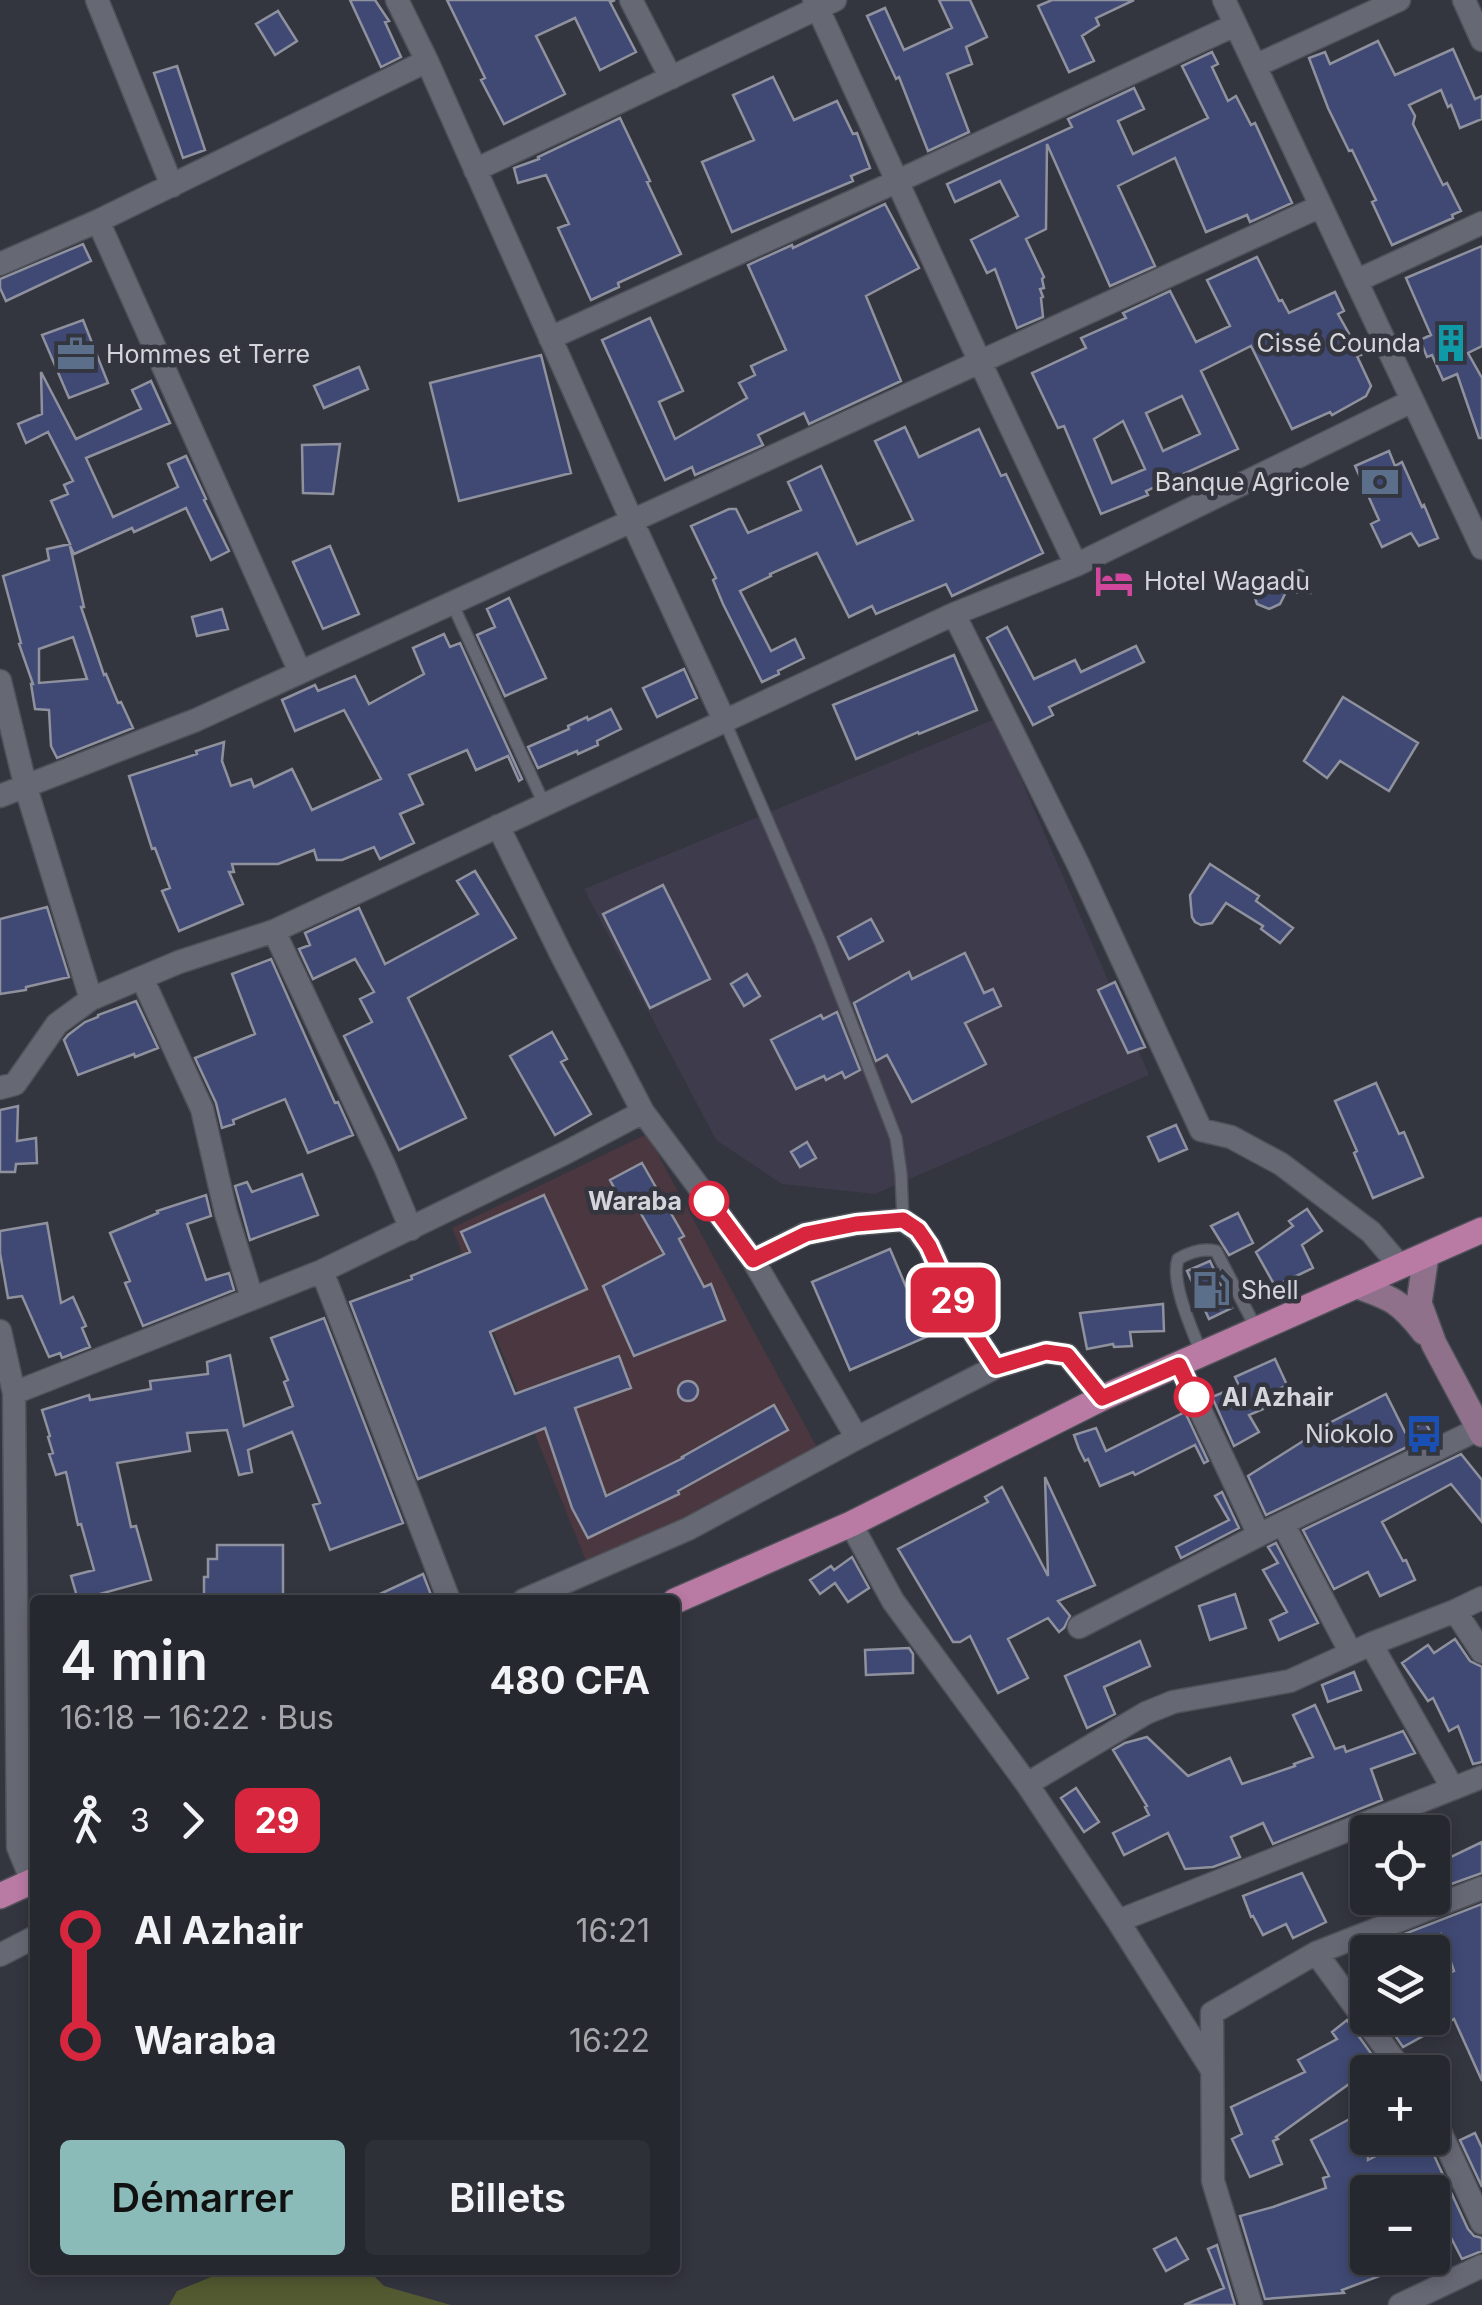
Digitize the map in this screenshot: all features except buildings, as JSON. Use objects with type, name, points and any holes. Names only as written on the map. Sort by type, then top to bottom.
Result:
[{"type":"main road","points":[[680,1599],[851,1524],[1102,1398],[1482,1230]]},
{"type":"main road","points":[[1426,1256],[1419,1303],[1434,1344],[1480,1432]]},
{"type":"main road","points":[[1357,1286],[1389,1297],[1410,1314],[1434,1344]]},
{"type":"main road","points":[[0,1896],[30,1883]]},
{"type":"street","points":[[97,0],[172,186]]},
{"type":"street","points":[[397,0],[725,722]]},
{"type":"street","points":[[630,0],[671,78]]},
{"type":"street","points":[[1224,0],[1412,400],[1472,501],[1482,548]]},
{"type":"street","points":[[1255,66],[1399,0]]},
{"type":"street","points":[[1464,0],[1482,40]]},
{"type":"street","points":[[474,170],[822,3],[898,182],[1076,564]]},
{"type":"street","points":[[550,338],[1235,25]]},
{"type":"street","points":[[0,264],[172,186],[427,62]]},
{"type":"street","points":[[0,796],[196,720],[1321,206]]},
{"type":"street","points":[[98,221],[300,672]]},
{"type":"street","points":[[1356,281],[1482,223]]},
{"type":"street","points":[[0,1088],[15,1084],[57,1024],[91,999],[179,962],[274,931],[954,614],[1076,564],[1412,400]]},
{"type":"street","points":[[954,614],[1078,864],[1201,1130],[1231,1137],[1280,1164],[1370,1232],[1400,1267]]},
{"type":"street","points":[[0,680],[26,788],[91,999]]},
{"type":"street","points":[[498,826],[643,1112],[753,1260],[857,1438]]},
{"type":"street","points":[[274,931],[411,1229]]},
{"type":"street","points":[[142,978],[202,1109],[226,1213],[252,1298]]},
{"type":"street","points":[[14,1393],[322,1272],[643,1112]]},
{"type":"street","points":[[753,1260],[806,1234],[903,1220],[918,1230],[929,1246],[956,1306],[996,1367]]},
{"type":"street","points":[[322,1272],[447,1595]]},
{"type":"street","points":[[1,1334],[14,1393],[26,1843]]},
{"type":"street","points":[[535,1595],[688,1528],[996,1367],[1046,1352],[1067,1355],[1102,1398]]},
{"type":"street","points":[[1190,1360],[1259,1535]]},
{"type":"street","points":[[1079,1628],[1259,1535],[1480,1432]]},
{"type":"street","points":[[851,1524],[893,1601],[1027,1784],[1212,2070]]},
{"type":"street","points":[[1283,1524],[1452,1787]]},
{"type":"street","points":[[1027,1784],[1146,1712],[1173,1702],[1290,1681],[1482,1598]]},
{"type":"street","points":[[1455,1611],[1482,1652]]},
{"type":"street","points":[[1118,1921],[1452,1787],[1480,1782]]},
{"type":"street","points":[[1251,2305],[1213,2181],[1212,2012],[1316,1954],[1482,1888]]},
{"type":"street","points":[[0,1955],[30,1940]]},
{"type":"street","points":[[1316,1954],[1390,2055]]},
{"type":"street","points":[[1450,2154],[1482,2224]]},
{"type":"street","points":[[1400,2305],[1482,2266]]},
{"type":"lane","points":[[452,603],[545,806]]},
{"type":"lane","points":[[725,722],[820,942],[896,1138],[903,1220]]},
{"type":"lane","points":[[1190,1360],[1185,1306],[1176,1272],[1178,1260],[1186,1254],[1216,1252],[1258,1330]]},
{"type":"shaded area","points":[[995,719],[1149,1075],[875,1194],[782,1184],[716,1140],[584,889]]},
{"type":"shaded area","points":[[647,1134],[819,1451],[590,1571],[452,1228]]},
{"type":"green space","points":[[216,2275],[373,2275],[384,2286],[451,2305],[169,2305],[177,2291]]},
{"type":"bus line","name":"29","points":[[709,1201],[753,1260],[806,1234],[903,1220],[918,1230],[929,1246],[956,1306],[996,1367],[1046,1352],[1067,1355],[1102,1398],[1179,1365],[1194,1397]]},
{"type":"place","name":"Cissé Counda","points":[[1451,343]]},
{"type":"place","name":"Hommes et Terre","points":[[76,354]]},
{"type":"place","name":"Banque Agricole","points":[[1380,482]]},
{"type":"place","name":"Hotel Wagadu","points":[[1114,581]]},
{"type":"place","name":"Waraba","points":[[709,1201]]},
{"type":"place","name":"Shell","points":[[1211,1290]]},
{"type":"place","name":"Al Azhair","points":[[1194,1397]]},
{"type":"place","name":"Niokolo","points":[[1424,1434]]}]
